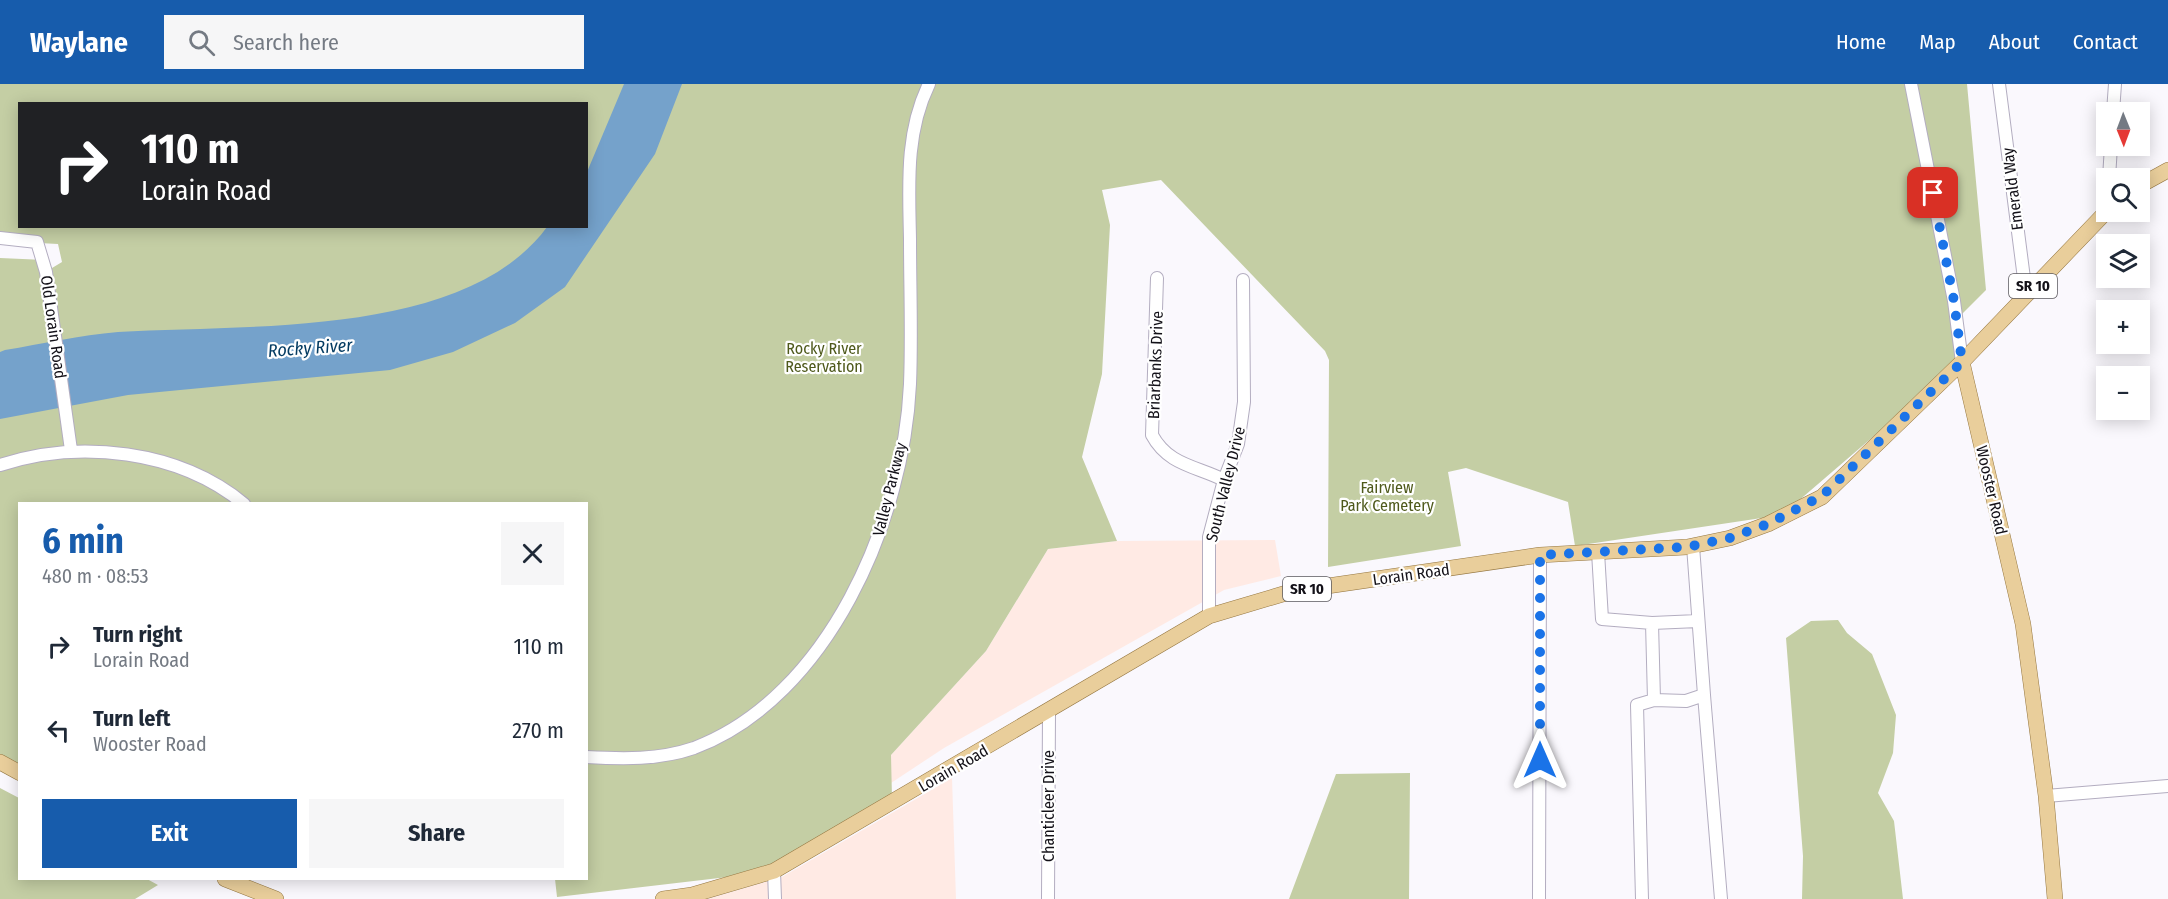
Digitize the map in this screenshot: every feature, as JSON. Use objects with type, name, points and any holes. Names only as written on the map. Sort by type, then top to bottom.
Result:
[{"type":"main road","points":[[2150,180],[2168,170]]},
{"type":"main road","name":"Lorain Road","points":[[663,899],[692,895],[774,871],[1209,616],[1293,591],[1540,555],[1693,546],[1730,538],[1768,524],[1822,496],[1962,362],[2096,222]]},
{"type":"main road","name":"Wooster Road","points":[[1962,362],[2023,624],[2046,796],[2055,899]]},
{"type":"main road","points":[[0,762],[18,772]]},
{"type":"main road","points":[[228,880],[276,899]]},
{"type":"street","name":"Valley Parkway","points":[[588,758],[647,759],[693,748],[735,728],[768,703],[797,675],[845,606],[869,562],[885,520],[897,474],[910,388],[908,162],[919,104],[929,84]]},
{"type":"street","name":"Wooster Road","points":[[1911,84],[1954,301],[1962,362]]},
{"type":"street","name":"Emerald Way","points":[[1999,84],[2026,294]]},
{"type":"street","points":[[2114,102],[2115,84]]},
{"type":"street","name":"Old Lorain Road","points":[[0,238],[37,242],[46,272],[71,450]]},
{"type":"street","name":"Briarbanks Drive","points":[[1157,278],[1152,435],[1160,450],[1168,457],[1224,480]]},
{"type":"street","name":"South Valley Drive","points":[[1209,616],[1209,537],[1224,480],[1238,444],[1244,402],[1243,280]]},
{"type":"street","points":[[0,465],[71,450],[119,453],[161,463],[228,491],[242,502]]},
{"type":"street","points":[[1693,546],[1721,899]]},
{"type":"street","points":[[1598,552],[1602,620],[1652,623],[1698,621]]},
{"type":"street","points":[[1539,899],[1540,555]]},
{"type":"street","points":[[1652,623],[1653,700]]},
{"type":"street","points":[[1642,899],[1637,705],[1653,700],[1686,701],[1704,695]]},
{"type":"street","name":"Chanticleer Drive","points":[[1048,712],[1048,899]]},
{"type":"street","points":[[2046,796],[2168,786]]},
{"type":"street","points":[[774,871],[775,899]]},
{"type":"shaded area","points":[[1275,540],[1281,576],[1224,590],[944,748],[891,783],[891,755],[986,651],[1048,549],[1117,541]]},
{"type":"shaded area","points":[[952,778],[956,899],[708,899],[782,877]]},
{"type":"green space","name":"Rocky River Reservation","points":[[0,84],[1967,84],[1986,290],[1953,323],[1960,362],[1782,515],[1575,546],[1568,502],[1466,468],[1448,472],[1461,546],[1328,567],[1329,360],[1325,351],[1161,180],[1102,190],[1110,225],[1102,374],[1082,457],[1117,541],[1048,549],[986,651],[891,755],[892,798],[762,873],[557,897],[555,880],[588,880],[588,502],[18,502],[18,776],[0,765],[0,258],[45,260],[47,271],[62,262],[58,244],[0,241]]},
{"type":"green space","points":[[1838,620],[1847,633],[1872,654],[1896,715],[1893,753],[1878,793],[1894,821],[1903,899],[1802,899],[1803,856],[1786,638],[1811,621]]},
{"type":"green space","points":[[1410,773],[1409,899],[1289,899],[1336,774]]},
{"type":"green space","points":[[0,788],[18,797],[18,880],[149,880],[158,885],[135,899],[0,899]]},
{"type":"water","name":"Rocky River","points":[[624,84],[682,84],[655,154],[565,287],[515,323],[453,352],[390,370],[128,395],[0,419],[0,352],[5,350],[104,333],[287,325],[349,318],[408,307],[463,290],[510,263],[546,228],[588,228],[588,170]]},
{"type":"route","points":[[1540,760],[1540,555],[1687,547],[1730,538],[1768,524],[1822,496],[1962,362],[1954,301],[1933,193]]},
{"type":"park label","name":"Fairview Park Cemetery","points":[[1387,496]]}]
